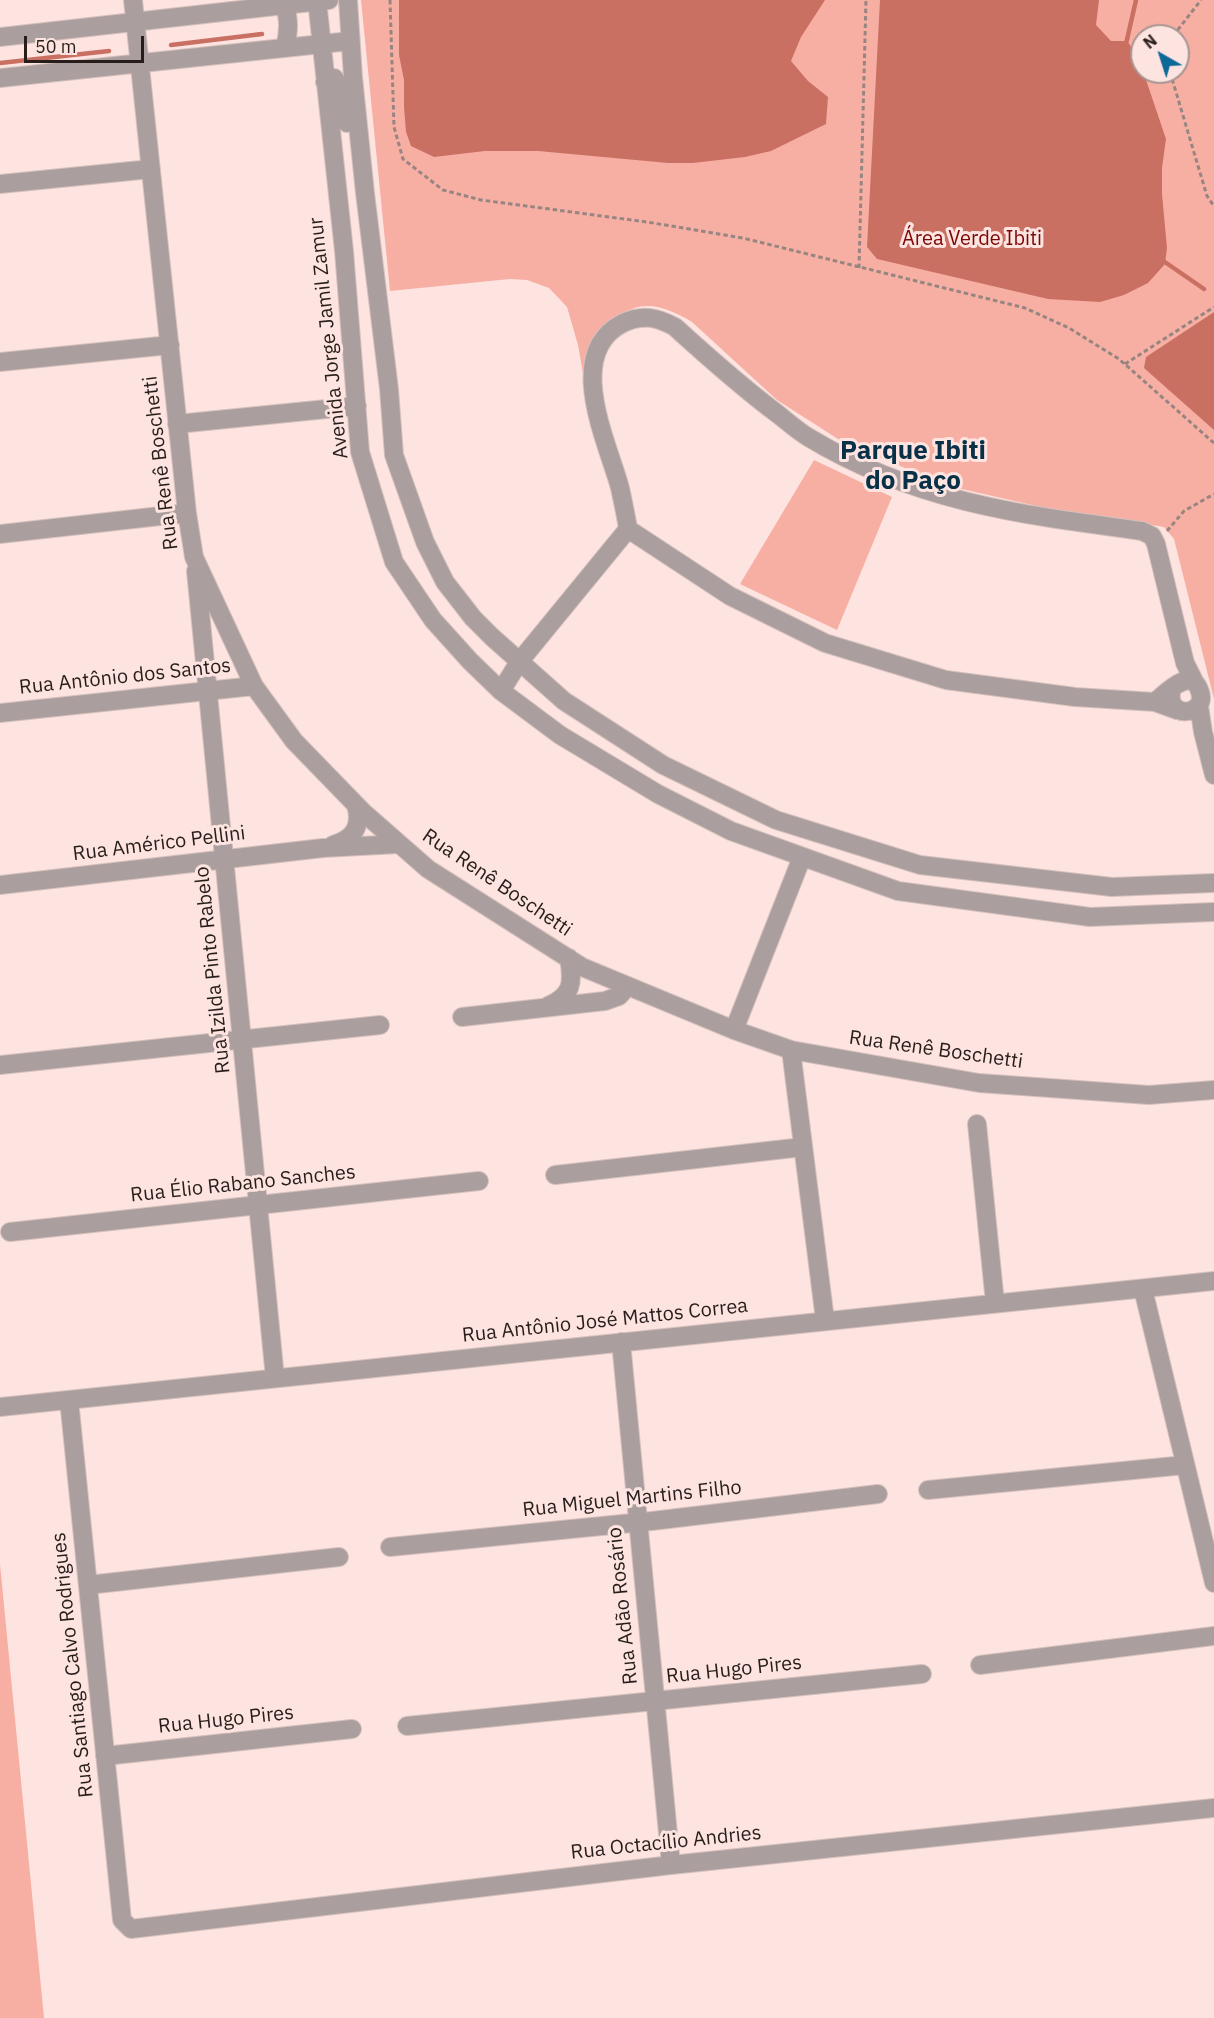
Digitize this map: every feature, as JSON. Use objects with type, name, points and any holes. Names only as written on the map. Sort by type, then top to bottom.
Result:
[{"type":"street","name":"Rua Renê Boschetti","points":[[133,0],[177,424],[194,557],[254,686],[294,741],[356,805],[428,869],[582,967],[734,1030],[791,1050],[979,1083],[1149,1095],[1214,1090]]},
{"type":"street","points":[[0,37],[321,0]]},
{"type":"street","name":"Avenida Jorge Jamil Zamur","points":[[321,0],[321,43],[344,251],[360,452],[394,562],[433,620],[501,691],[560,735],[658,794],[731,831],[898,891],[1090,917],[1205,912],[1195,884]]},
{"type":"street","points":[[348,0],[365,193],[389,389],[394,455],[425,542],[445,582],[474,618],[519,662],[578,710],[663,765],[776,820],[920,866],[1112,887],[1214,883]]},
{"type":"street","points":[[284,5],[288,23],[285,47]]},
{"type":"street","points":[[0,78],[350,41]]},
{"type":"street","points":[[325,82],[334,78],[341,88],[358,186],[365,193]]},
{"type":"street","points":[[0,184],[151,169]]},
{"type":"street","points":[[1187,709],[1155,702],[1075,697],[946,680],[825,643],[730,596],[628,529],[620,489],[595,408],[592,378],[597,353],[606,336],[637,318],[651,317],[663,320],[675,327],[746,390],[808,437],[911,487],[972,504],[1035,517],[1142,531],[1152,536],[1156,544],[1185,663],[1182,685],[1170,697],[1172,704],[1187,709],[1203,732],[1214,775]]},
{"type":"street","points":[[0,362],[170,345]]},
{"type":"street","points":[[177,424],[357,406]]},
{"type":"street","points":[[0,534],[187,513]]},
{"type":"street","points":[[501,691],[519,662],[628,529]]},
{"type":"street","name":"Rua Izilda Pinto Rabelo","points":[[194,557],[275,1378]]},
{"type":"street","points":[[1155,702],[1182,685],[1200,690],[1201,698],[1187,709]]},
{"type":"street","name":"Rua Antônio dos Santos","points":[[0,713],[254,686]]},
{"type":"street","points":[[534,716],[552,690]]},
{"type":"street","points":[[560,735],[578,710]]},
{"type":"street","name":"Rua Américo Pellini","points":[[323,848],[345,841],[354,832],[360,817],[356,805]]},
{"type":"street","name":"Rua Américo Pellini","points":[[0,885],[323,848],[399,844]]},
{"type":"street","points":[[734,1030],[802,857]]},
{"type":"street","points":[[544,1008],[561,1000],[571,986],[569,958]]},
{"type":"street","points":[[462,1017],[605,1001],[619,996],[628,986]]},
{"type":"street","points":[[0,1065],[380,1025]]},
{"type":"street","points":[[791,1050],[825,1320]]},
{"type":"street","points":[[977,1124],[994,1303]]},
{"type":"street","points":[[555,1175],[803,1147]]},
{"type":"street","name":"Rua Élio Rabano Sanches","points":[[10,1232],[479,1181]]},
{"type":"street","name":"Rua Antônio José Mattos Correa","points":[[0,1407],[1214,1281]]},
{"type":"street","points":[[1143,1289],[1214,1583]]},
{"type":"street","name":"Rua Adão Rosário","points":[[621,1342],[671,1865]]},
{"type":"street","name":"Rua Santiago Calvo Rodrigues","points":[[69,1400],[122,1920],[126,1925]]},
{"type":"street","points":[[928,1490],[1185,1465]]},
{"type":"street","name":"Rua Miguel Martins Filho","points":[[390,1548],[878,1494]]},
{"type":"street","points":[[88,1585],[339,1557]]},
{"type":"street","points":[[980,1665],[1214,1636]]},
{"type":"street","name":"Rua Hugo Pires","points":[[407,1726],[922,1674]]},
{"type":"street","name":"Rua Hugo Pires","points":[[105,1756],[352,1729]]},
{"type":"street","name":"Rua Octacílio Andries","points":[[126,1925],[131,1929],[671,1865],[1214,1808]]},
{"type":"path","points":[[390,0],[394,127],[402,159],[443,190],[481,200],[647,222],[743,238],[1025,308],[1069,328],[1125,364],[1214,443]]},
{"type":"path","points":[[859,268],[866,0]]},
{"type":"path","points":[[1182,24],[1201,0]]},
{"type":"path","points":[[1174,84],[1207,196],[1214,206]]},
{"type":"path","points":[[1125,364],[1214,307]]},
{"type":"path","points":[[1156,544],[1184,511],[1214,494]]},
{"type":"green space","name":"Área Verde Ibiti","points":[[361,0],[1214,0],[1214,699],[1174,539],[1164,527],[1041,507],[944,485],[838,439],[777,400],[692,322],[655,307],[644,306],[633,309],[612,322],[589,353],[585,369],[585,385],[578,345],[567,307],[549,288],[527,280],[510,279],[390,291]]},
{"type":"green space","points":[[814,460],[892,497],[837,630],[740,584]]},
{"type":"green space","points":[[0,1564],[44,2018],[0,2018]]},
{"type":"shaded area","points":[[399,0],[825,0],[801,37],[791,61],[808,81],[828,97],[826,124],[771,151],[745,157],[693,163],[668,163],[538,151],[485,151],[434,157],[411,146],[406,132],[404,80],[399,55]]},
{"type":"shaded area","points":[[880,0],[1099,0],[1096,25],[1111,41],[1127,41],[1130,45],[1130,84],[1147,84],[1166,139],[1162,168],[1167,248],[1165,264],[1148,283],[1124,295],[1100,302],[1048,299],[877,259],[867,247]]},
{"type":"shaded area","points":[[1214,312],[1214,430],[1144,368],[1146,357]]},
{"type":"waterway","points":[[1126,44],[1136,0]]},
{"type":"waterway","points":[[171,45],[262,34]]},
{"type":"waterway","points":[[0,63],[109,51]]},
{"type":"waterway","points":[[1162,260],[1204,289]]},
{"type":"district","name":"Parque Ibiti do Paço","points":[[913,466]]}]
